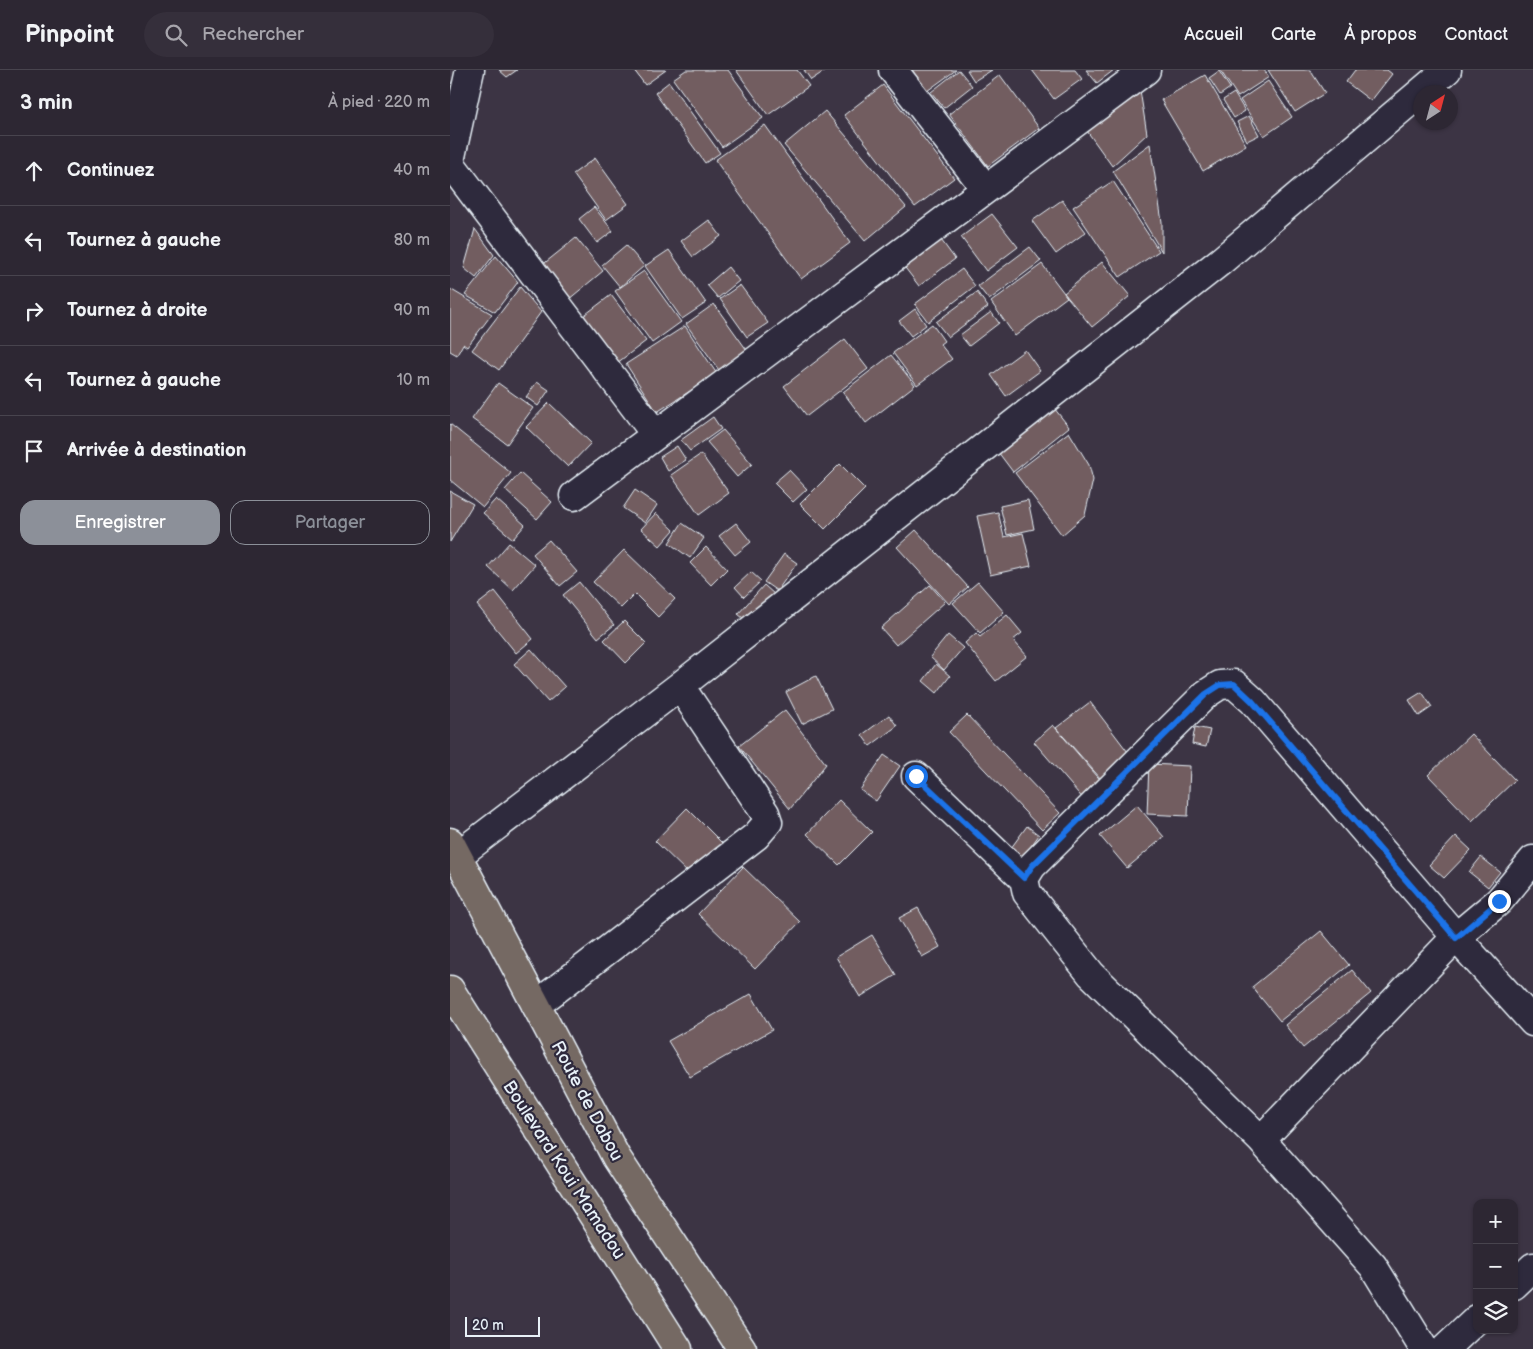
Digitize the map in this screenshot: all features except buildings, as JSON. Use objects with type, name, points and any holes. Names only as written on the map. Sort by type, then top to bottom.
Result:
[{"type":"main road","name":"Route de Dabou","points":[[454,849],[616,1157],[742,1349]]},
{"type":"main road","name":"Boulevard Koui Mamadou","points":[[450,991],[678,1349]]},
{"type":"street","points":[[470,70],[450,162],[656,435]]},
{"type":"street","points":[[893,70],[986,189]]},
{"type":"street","points":[[574,496],[1146,70]]},
{"type":"street","points":[[454,849],[680,686],[1221,261],[1447,70]]},
{"type":"street","points":[[1024,878],[1032,866],[1206,694],[1220,685],[1234,684],[1252,701],[1456,938],[1533,1022]]},
{"type":"street","points":[[536,1005],[756,836],[768,822],[765,813],[680,686]]},
{"type":"street","points":[[916,776],[1024,878],[1027,893],[1092,974],[1261,1140],[1373,1266],[1424,1349]]},
{"type":"street","points":[[1261,1140],[1456,938],[1499,901],[1533,860]]},
{"type":"street","points":[[1518,1281],[1533,1267]]},
{"type":"street","points":[[1445,1349],[1473,1323]]},
{"type":"route","points":[[916,776],[1024,878],[1032,866],[1206,694],[1220,685],[1234,684],[1252,701],[1456,938],[1499,901]]}]
